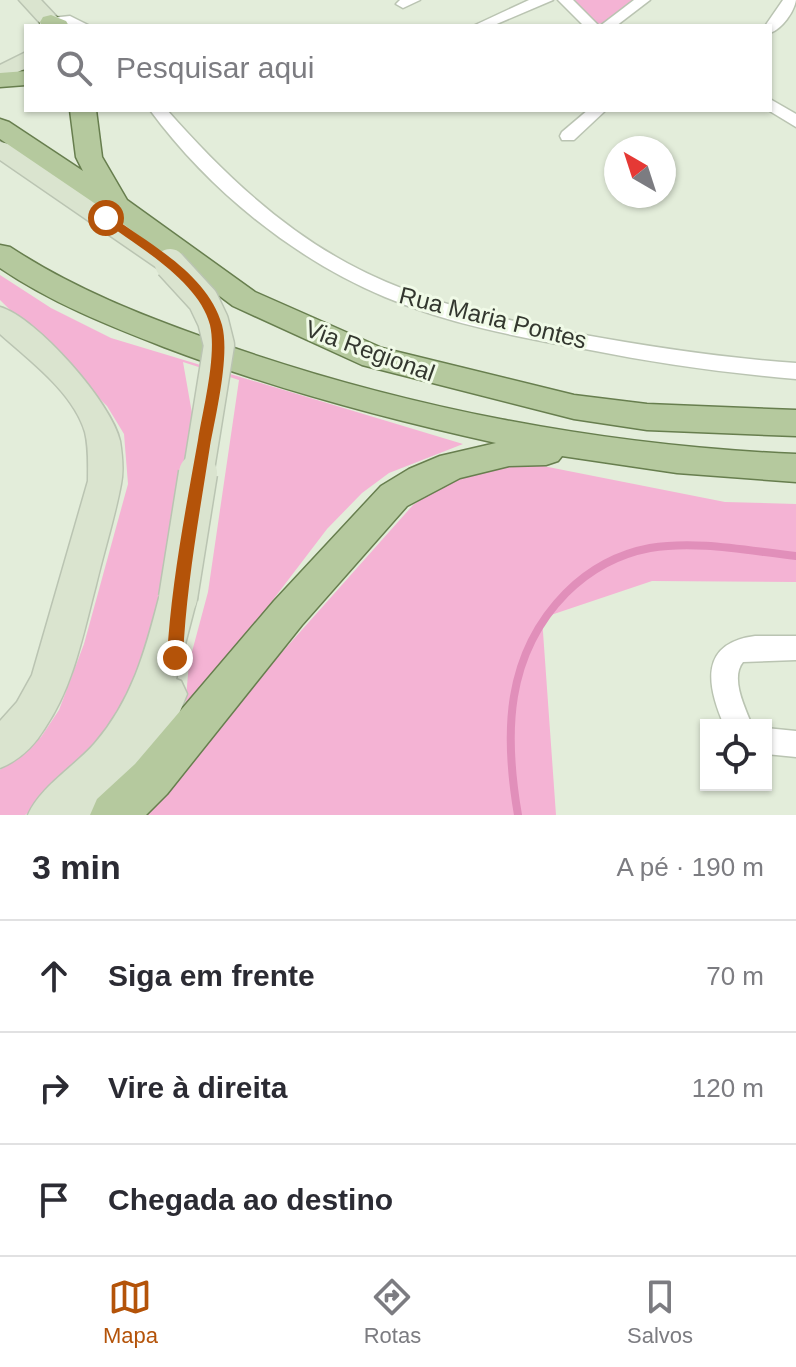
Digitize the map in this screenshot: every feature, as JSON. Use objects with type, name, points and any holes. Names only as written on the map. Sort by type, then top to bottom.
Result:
[{"type":"main road","points":[[29,0],[52,24]]},
{"type":"main road","points":[[0,77],[24,60]]},
{"type":"main road","points":[[0,77],[24,78]]},
{"type":"main road","points":[[83,112],[89,157],[116,205]]},
{"type":"main road","name":"Via Regional","points":[[0,127],[116,205],[244,299],[373,357],[574,407],[647,417],[796,423]]},
{"type":"main road","points":[[0,149],[170,264],[192,284],[208,308],[216,325],[219,345],[178,598],[155,681],[143,708],[108,759],[50,815]]},
{"type":"main road","name":"Via Regional","points":[[0,254],[40,282],[95,309],[329,392],[591,450],[721,466],[796,468]]},
{"type":"main road","points":[[0,317],[90,408],[103,441],[105,481],[53,674],[38,706],[21,729],[0,748]]},
{"type":"main road","points":[[113,815],[151,779],[330,564],[394,496],[422,479],[476,459],[509,453],[591,450]]},
{"type":"main road","points":[[99,815],[138,764],[161,712],[175,658],[178,598]]},
{"type":"street","points":[[484,24],[522,6],[546,0]]},
{"type":"street","points":[[565,0],[587,24]]},
{"type":"street","points":[[610,24],[643,0]]},
{"type":"street","points":[[772,27],[791,7]]},
{"type":"street","points":[[56,24],[70,20],[79,24]]},
{"type":"street","points":[[772,105],[796,122]]},
{"type":"street","name":"Rua Maria Pontes","points":[[160,112],[251,207],[333,263],[391,292],[445,310],[527,331],[677,358],[796,371]]},
{"type":"street","points":[[568,136],[596,112]]},
{"type":"street","points":[[736,719],[722,671],[729,654],[745,650],[796,648]]},
{"type":"street","points":[[772,742],[796,744]]},
{"type":"shaded area","points":[[575,0],[636,0],[610,20],[591,24]]},
{"type":"shaded area","points":[[0,275],[51,308],[111,338],[463,444],[389,473],[362,493],[327,529],[185,709],[189,663],[208,592],[239,380],[183,362],[193,419],[149,661],[109,731],[41,804],[25,815],[0,815],[0,770],[41,737],[59,710],[84,644],[128,484],[124,434],[107,406],[0,300]]},
{"type":"shaded area","points":[[463,444],[538,465],[725,502],[796,504],[796,582],[652,581],[542,618],[556,815],[143,815],[227,714],[413,505],[455,481],[500,468],[533,464]]},
{"type":"waterway","points":[[518,815],[511,726],[520,669],[546,617],[566,593],[605,564],[650,548],[705,546],[796,556]]},
{"type":"route","points":[[106,218],[185,277],[198,291],[216,325],[219,345],[217,370],[178,598],[175,658]]}]
